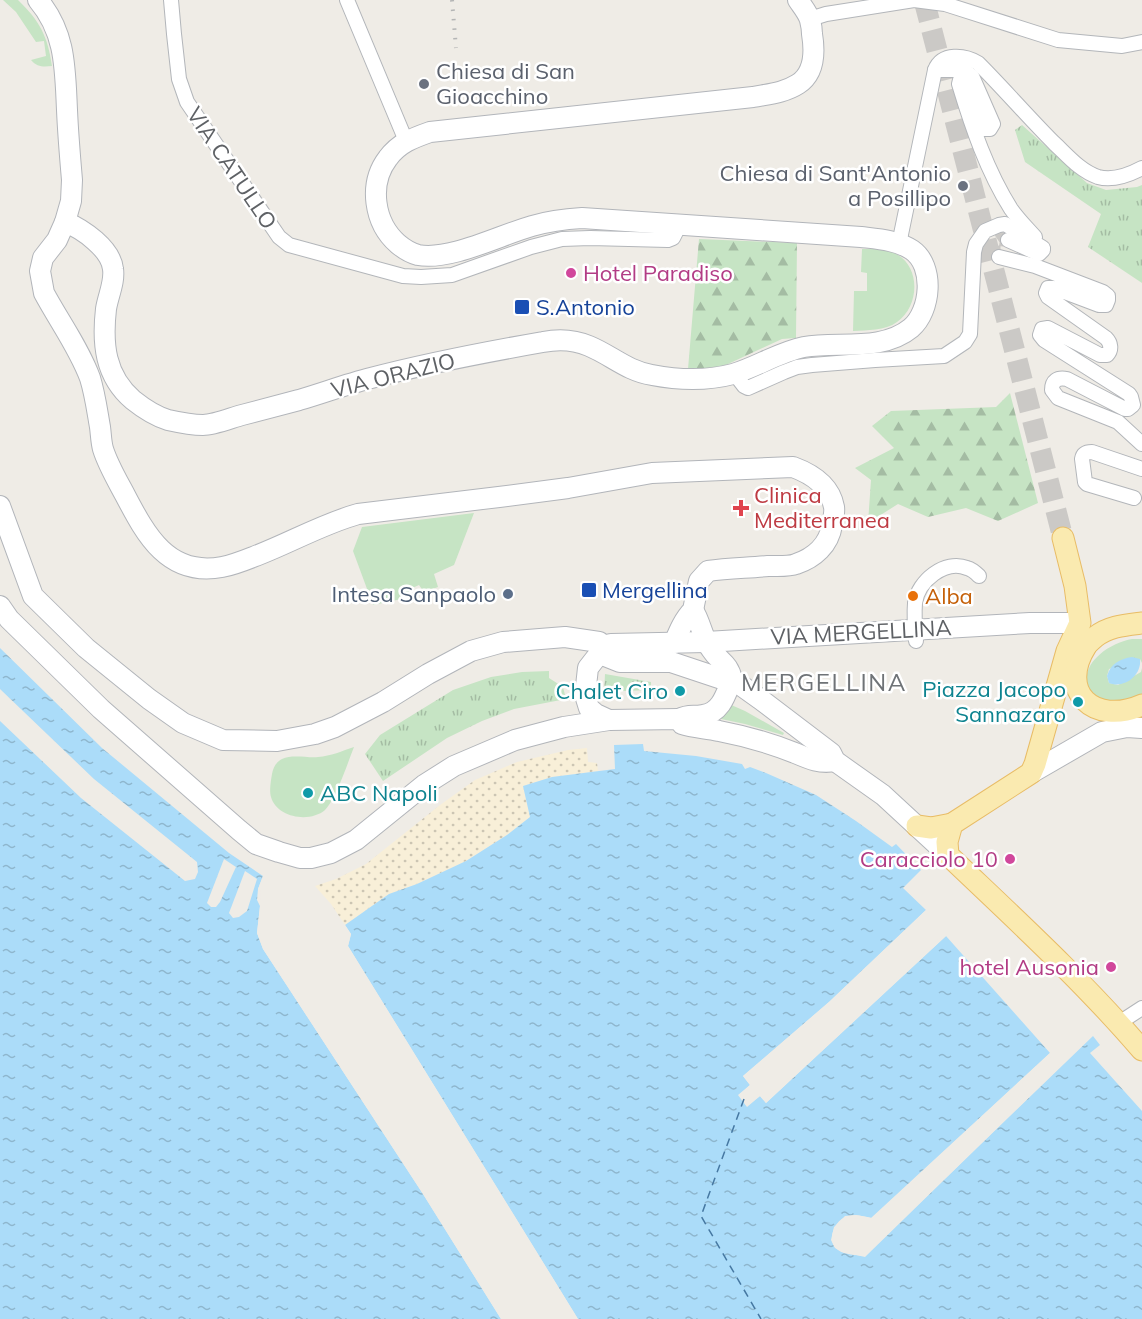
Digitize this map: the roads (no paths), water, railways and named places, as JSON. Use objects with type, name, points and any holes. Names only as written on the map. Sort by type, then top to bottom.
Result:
[{"type":"main road","points":[[949,840],[1031,773],[1067,651],[1080,623],[1075,586],[1063,538]]},
{"type":"main road","name":"VIA MERGELLINA","points":[[1080,623],[1135,625]]},
{"type":"main road","points":[[1062,667],[1096,636],[1103,632],[1135,625]]},
{"type":"main road","points":[[1079,692],[1076,669],[1086,646]]},
{"type":"main road","points":[[1062,667],[1090,705],[1105,712],[1123,712],[1142,705]]},
{"type":"main road","points":[[917,826],[932,828],[949,840],[1142,1050]]},
{"type":"street","points":[[38,0],[53,23],[63,52],[72,180],[71,201],[65,222],[57,240],[43,258],[40,271],[44,293],[89,376],[95,397],[103,448],[110,467],[151,540],[176,561],[189,566],[221,567],[272,550],[338,520],[358,514],[499,498],[652,473],[793,467],[820,480],[829,492],[835,508],[831,531],[822,547],[812,557],[794,565],[708,571],[699,581],[693,610],[681,627],[674,643]]},
{"type":"street","name":"VIA CATULLO","points":[[171,0],[179,79],[187,102],[279,237],[289,245],[403,276],[433,277],[452,275],[562,239],[668,240],[673,238],[680,224]]},
{"type":"street","points":[[346,0],[406,141]]},
{"type":"street","name":"VIA ORAZIO","points":[[65,222],[74,225],[101,246],[108,254],[112,264],[114,272],[106,308],[104,342],[111,369],[122,389],[143,408],[167,420],[203,425],[371,378],[556,340],[585,344],[637,372],[692,379],[734,373],[803,347],[884,341],[901,335],[916,323],[924,308],[927,282],[924,265],[915,252],[879,238],[582,218],[531,226],[446,254],[426,256],[406,251],[389,236],[380,219],[375,199],[376,183],[387,158],[406,141],[430,132],[675,106],[782,92],[801,82],[813,62],[815,49],[810,19],[798,0]]},
{"type":"street","points":[[810,19],[826,14],[914,0],[945,4],[1058,40],[1122,46],[1142,42]]},
{"type":"street","points":[[899,244],[935,69],[937,64],[944,59],[962,56],[971,59],[985,70],[1071,160],[1088,172],[1098,177],[1119,177],[1142,168]]},
{"type":"street","points":[[935,69],[964,70],[972,76],[993,125],[988,130],[984,129],[969,84],[965,80],[960,80],[959,84],[975,136],[1012,210],[1040,242],[1043,252],[1039,254],[1008,240]]},
{"type":"street","points":[[734,373],[748,388],[784,372],[805,366],[939,357],[948,354],[965,342],[970,334],[974,252],[976,244],[985,231],[1002,224],[1006,225],[1043,248]]},
{"type":"street","points":[[999,257],[1035,266],[1108,296],[1106,305],[1099,305],[1054,288],[1048,288],[1046,293],[1048,297],[1108,340],[1110,348],[1107,355],[1100,355],[1048,328],[1042,329],[1040,334],[1044,340],[1129,394],[1133,405],[1125,409],[1066,379],[1055,380],[1052,390],[1058,398],[1118,422],[1142,444]]},
{"type":"street","points":[[1134,498],[1087,484],[1082,459],[1085,453],[1092,452],[1142,469]]},
{"type":"street","points":[[0,506],[33,596],[86,648],[148,699],[183,723],[223,740],[277,741],[315,734],[335,727],[383,702],[471,651],[503,642],[565,637],[598,642],[605,656],[620,662],[671,662],[725,680],[732,680],[831,753],[835,761],[883,795],[917,826],[949,840]]},
{"type":"street","points":[[916,635],[915,602],[920,588],[932,576],[942,569],[956,566],[967,567],[979,576]]},
{"type":"street","points":[[0,606],[9,619],[102,709],[239,830],[256,843],[300,858],[331,853],[356,840],[424,785],[454,766],[515,740],[564,727],[609,720],[679,719],[687,715],[702,715],[716,710],[732,680],[729,668],[711,651],[693,610]]},
{"type":"street","name":"VIA MERGELLINA","points":[[602,651],[606,645],[611,644],[916,635],[1030,623],[1080,623]]},
{"type":"street","points":[[602,651],[588,668],[585,695],[589,708],[609,720]]},
{"type":"street","points":[[679,719],[682,724],[688,726],[717,730],[760,741],[812,760],[824,763],[835,761]]},
{"type":"street","points":[[1031,773],[1102,732],[1123,727],[1142,728]]},
{"type":"street","points":[[1119,1023],[1142,1008]]},
{"type":"water","points":[[0,648],[102,748],[229,853],[263,876],[258,889],[260,906],[257,933],[263,949],[423,1194],[501,1319],[0,1319]]},
{"type":"water","points":[[1132,657],[1140,659],[1135,676],[1125,683],[1109,683],[1107,676],[1114,665],[1120,660]]},
{"type":"water","points":[[643,744],[644,751],[696,756],[742,764],[745,769],[750,767],[816,795],[892,847],[896,844],[921,870],[903,888],[926,910],[829,1002],[743,1076],[750,1085],[739,1095],[747,1106],[760,1096],[766,1103],[946,936],[1050,1053],[871,1218],[851,1215],[839,1221],[832,1236],[834,1246],[844,1253],[865,1256],[1093,1036],[1100,1045],[1090,1053],[1142,1111],[1142,1319],[578,1319],[348,946],[351,934],[345,925],[389,894],[417,884],[466,861],[507,835],[530,817],[523,786],[552,777],[615,769],[614,745]]},
{"type":"tunnel","points":[[924,0],[1063,538]]},
{"type":"tunnel","points":[[999,257],[994,251],[994,243],[1000,239],[1008,240]]},
{"type":"railway","points":[[452,0],[456,48]]},
{"type":"place","name":"Chiesa di San Gioacchino","points":[[424,84]]},
{"type":"place","name":"Chiesa di Sant'Antonio a Posillipo","points":[[963,186]]},
{"type":"place","name":"Hotel Paradiso","points":[[571,273]]},
{"type":"place","name":"S.Antonio","points":[[522,307]]},
{"type":"place","name":"Clinica Mediterranea","points":[[741,508]]},
{"type":"place","name":"Mergellina","points":[[589,590]]},
{"type":"place","name":"Intesa Sanpaolo","points":[[508,594]]},
{"type":"place","name":"Alba","points":[[913,596]]},
{"type":"place","name":"Chalet Ciro","points":[[680,691]]},
{"type":"place","name":"Piazza Jacopo Sannazaro","points":[[1078,702]]},
{"type":"place","name":"ABC Napoli","points":[[308,793]]},
{"type":"place","name":"Caracciolo 10","points":[[1010,859]]},
{"type":"place","name":"hotel Ausonia","points":[[1111,967]]},
{"type":"district","name":"MERGELLINA","points":[[824,682]]}]
